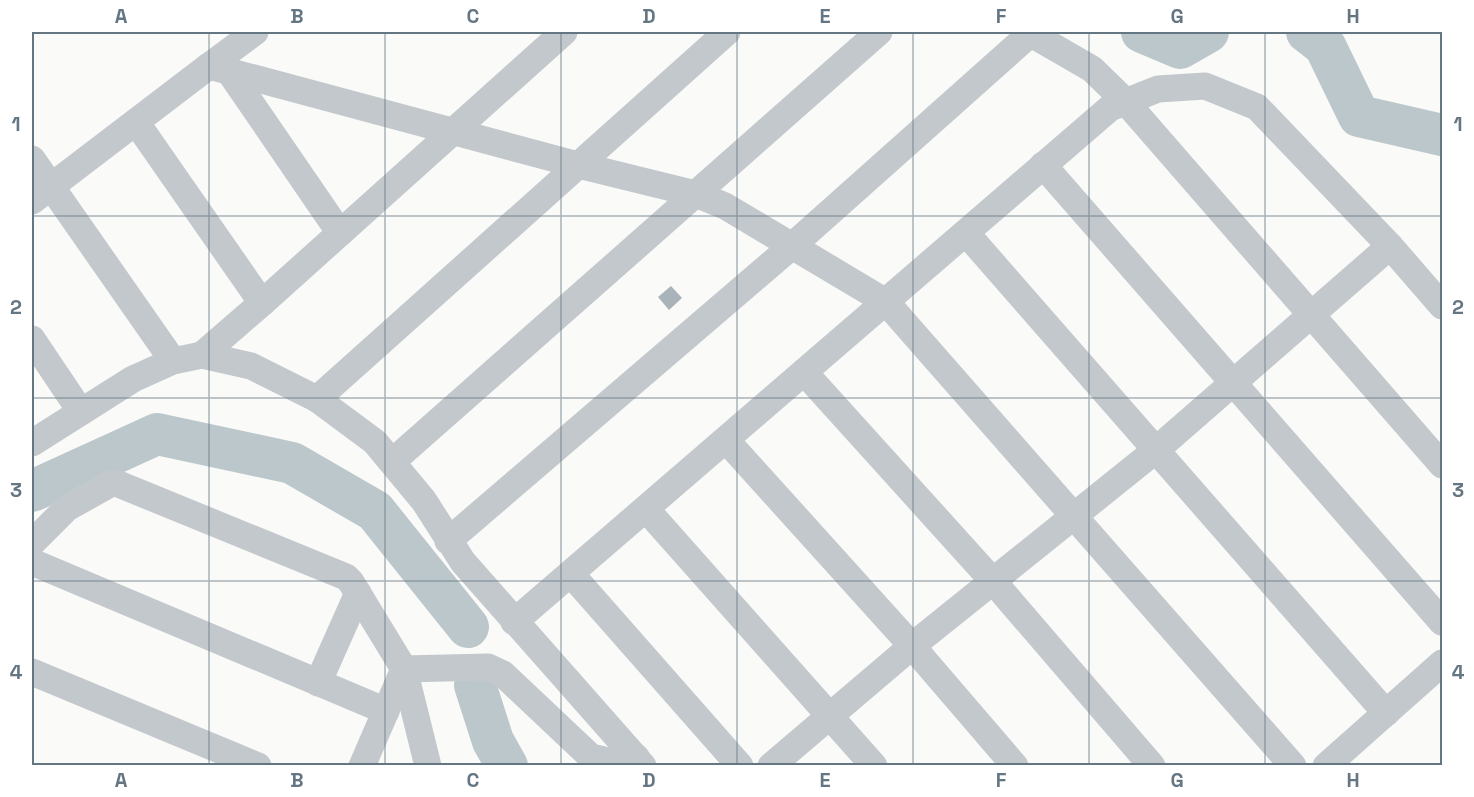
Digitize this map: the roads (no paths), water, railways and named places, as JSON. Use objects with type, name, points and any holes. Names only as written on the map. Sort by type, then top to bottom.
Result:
[{"type":"street","points":[[41,194],[136,122],[220,70],[255,32]]},
{"type":"street","points":[[202,356],[564,32]]},
{"type":"street","points":[[317,399],[726,32]]},
{"type":"street","points":[[392,462],[879,32]]},
{"type":"street","points":[[448,541],[792,246],[1029,32],[1092,69],[1126,102],[1443,465]]},
{"type":"street","points":[[220,70],[696,194],[725,206],[886,302],[1293,765]]},
{"type":"street","points":[[220,70],[340,233]]},
{"type":"street","points":[[514,622],[1110,108],[1158,89],[1205,86],[1257,107],[1390,246],[1443,306]]},
{"type":"street","points":[[136,122],[262,303]]},
{"type":"street","points":[[32,159],[41,194],[173,361]]},
{"type":"street","points":[[1043,165],[1443,622]]},
{"type":"street","points":[[966,232],[1386,713]]},
{"type":"street","points":[[771,765],[992,580],[1155,450],[1390,246]]},
{"type":"street","points":[[32,339],[81,412]]},
{"type":"street","points":[[32,443],[133,380],[173,361],[202,356],[251,366],[317,399],[375,442],[424,501],[463,562],[639,761]]},
{"type":"street","points":[[804,372],[992,580],[1152,765]]},
{"type":"street","points":[[726,440],[912,646],[1015,765]]},
{"type":"street","points":[[32,543],[67,508],[110,484],[116,483],[346,577],[404,669],[428,765]]},
{"type":"street","points":[[646,509],[874,765]]},
{"type":"street","points":[[32,562],[386,711]]},
{"type":"street","points":[[571,574],[740,765]]},
{"type":"street","points":[[318,683],[358,593]]},
{"type":"street","points":[[1326,765],[1443,663]]},
{"type":"street","points":[[404,669],[488,667],[502,674],[591,757],[612,762],[639,761]]},
{"type":"street","points":[[362,765],[404,669]]},
{"type":"street","points":[[32,672],[258,765]]},
{"type":"waterway","points":[[1142,32],[1180,48],[1208,32]]},
{"type":"waterway","points":[[1307,32],[1325,46],[1359,116],[1442,135]]},
{"type":"waterway","points":[[32,491],[157,434],[292,463],[375,511],[468,627]]},
{"type":"waterway","points":[[475,685],[493,741],[507,766]]}]
